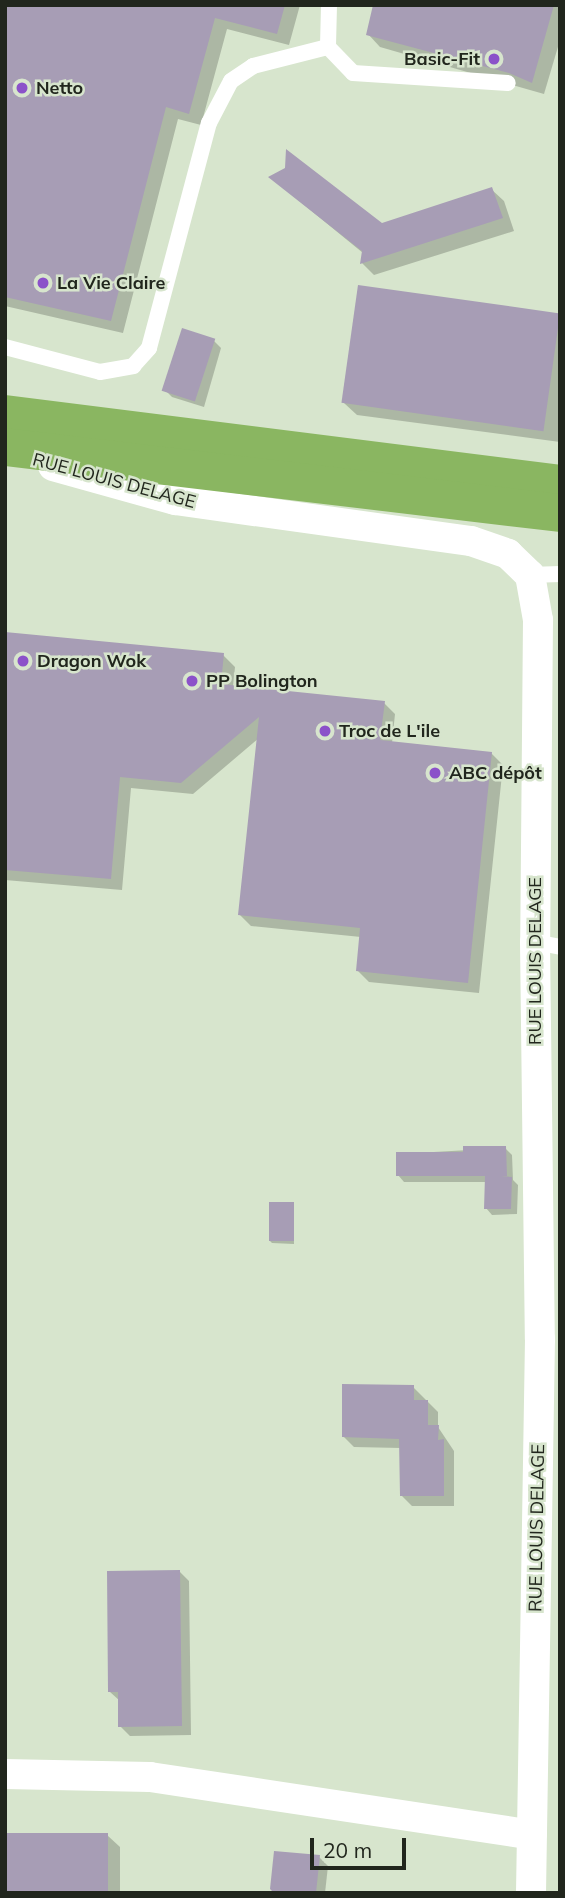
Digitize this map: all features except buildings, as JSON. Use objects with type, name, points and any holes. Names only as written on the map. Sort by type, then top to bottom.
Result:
[{"type":"highway","points":[[5,414],[560,484]]},
{"type":"highway","points":[[5,450],[560,513]]},
{"type":"street","name":"RUE LOUIS DELAGE","points":[[5,450],[175,500],[471,541],[508,554],[530,575],[538,620],[547,945],[550,1338],[531,1893]]},
{"type":"street","points":[[5,1774],[150,1777],[531,1835]]},
{"type":"lane","points":[[329,5],[328,47],[353,73],[508,83]]},
{"type":"lane","points":[[5,347],[100,372],[133,366],[149,348],[209,123],[231,81],[253,66],[328,47]]},
{"type":"lane","points":[[530,575],[560,574]]},
{"type":"place","name":"Basic-Fit","points":[[494,59]]},
{"type":"place","name":"Netto","points":[[22,88]]},
{"type":"place","name":"La Vie Claire","points":[[43,283]]},
{"type":"place","name":"Dragon Wok","points":[[23,661]]},
{"type":"place","name":"PP Bolington","points":[[192,681]]},
{"type":"place","name":"Troc de L'ile","points":[[325,731]]},
{"type":"place","name":"ABC dépôt","points":[[435,773]]}]
